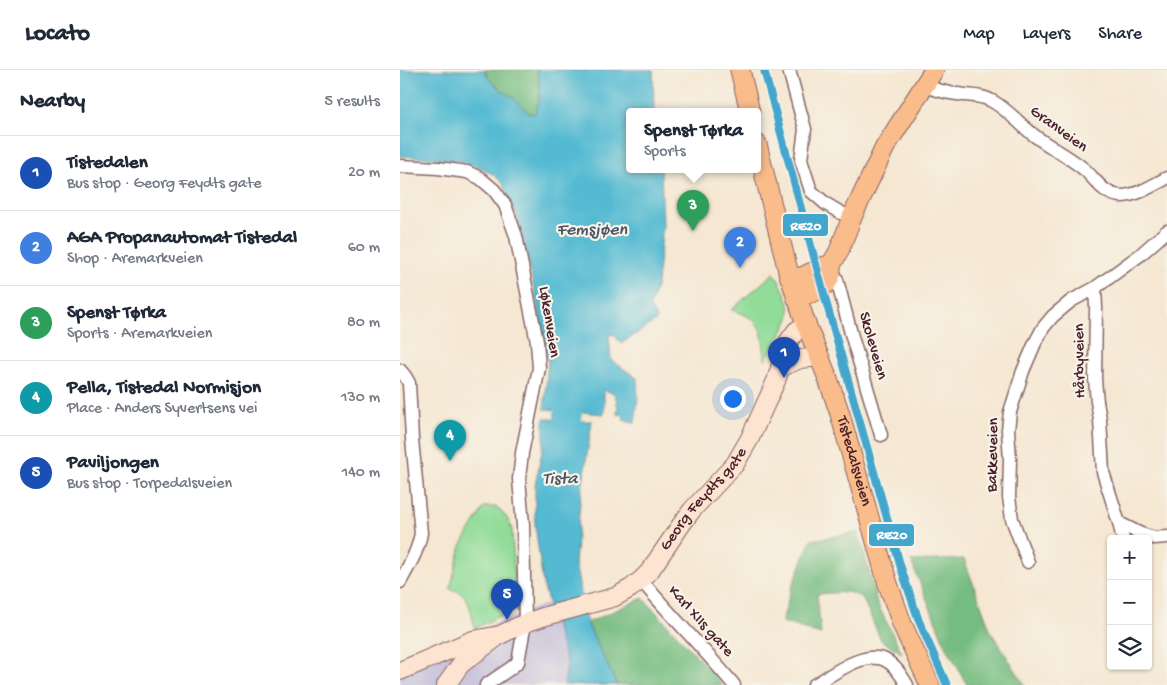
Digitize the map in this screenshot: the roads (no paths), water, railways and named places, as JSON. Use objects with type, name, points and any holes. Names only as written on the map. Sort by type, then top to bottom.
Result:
[{"type":"main road","points":[[740,70],[749,108]]},
{"type":"main road","points":[[796,297],[814,292],[826,284],[831,275],[831,265],[884,147],[934,70]]},
{"type":"main road","points":[[761,160],[790,278],[806,324]]},
{"type":"main road","points":[[790,278],[802,277],[831,265]]},
{"type":"main road","name":"Georg Feydts gate","points":[[500,635],[526,622],[615,596],[631,588],[650,572],[669,540],[692,510],[735,464],[750,438],[776,381],[788,342],[796,331],[806,324]]},
{"type":"main road","name":"Tistedalsveien","points":[[806,324],[828,376],[840,414],[894,603],[930,685]]},
{"type":"main road","points":[[780,368],[800,359],[820,357]]},
{"type":"main road","points":[[400,671],[474,640],[500,635]]},
{"type":"main road","points":[[446,685],[461,664],[500,635]]},
{"type":"street","points":[[789,70],[805,129],[801,160],[811,191],[826,204],[852,217]]},
{"type":"street","name":"Granveien","points":[[924,86],[939,91],[977,96],[990,100],[1005,110],[1037,138],[1075,162],[1111,194],[1123,196],[1133,194],[1167,178]]},
{"type":"street","name":"Løkenveien","points":[[400,166],[467,172],[480,178],[494,190],[505,205],[516,236],[537,342],[539,368],[522,453],[519,480],[523,525],[526,622],[518,662],[486,685]]},
{"type":"street","points":[[1095,288],[1140,255],[1167,231]]},
{"type":"street","name":"Skoleveien","points":[[831,265],[837,280],[880,435]]},
{"type":"street","name":"Hårbyveien","points":[[1095,288],[1095,380],[1100,419],[1103,472],[1122,535]]},
{"type":"street","name":"Bakkeveien","points":[[1028,562],[1012,519],[1009,497],[1010,460],[1008,430],[1010,412],[1034,343],[1043,328],[1053,316],[1071,302],[1095,288]]},
{"type":"street","points":[[400,370],[409,383],[412,439],[421,532],[415,556],[400,582]]},
{"type":"street","points":[[1119,523],[1154,538],[1167,537]]},
{"type":"street","name":"Karl XIIs gate","points":[[641,580],[734,685]]},
{"type":"street","points":[[814,685],[854,662],[874,658],[885,660],[903,678],[907,685]]},
{"type":"water","name":"Femsjøen","points":[[400,70],[484,70],[490,80],[501,90],[514,98],[528,113],[535,114],[540,92],[537,70],[653,70],[654,108],[626,108],[626,173],[661,173],[663,224],[657,284],[650,307],[657,320],[621,344],[615,335],[609,334],[611,360],[637,378],[638,398],[635,423],[623,419],[624,415],[617,414],[618,408],[615,394],[604,390],[604,414],[544,409],[548,361],[518,220],[503,184],[494,175],[480,167],[459,161],[400,156]]},
{"type":"water","name":"Tista","points":[[544,418],[592,421],[580,502],[575,564],[587,623],[617,685],[564,685],[567,664],[543,584],[535,524],[535,485],[544,442]]},
{"type":"waterway","points":[[559,458],[568,421],[568,411]]},
{"type":"place","name":"Spenst Tørka","points":[[693,231]]},
{"type":"place","name":"AGA Propanautomat Tistedal","points":[[740,268]]},
{"type":"place","name":"Tistedalen","points":[[784,378]]},
{"type":"place","name":"Pella, Tistedal Normisjon","points":[[450,461]]},
{"type":"place","name":"Paviljongen","points":[[507,620]]}]
